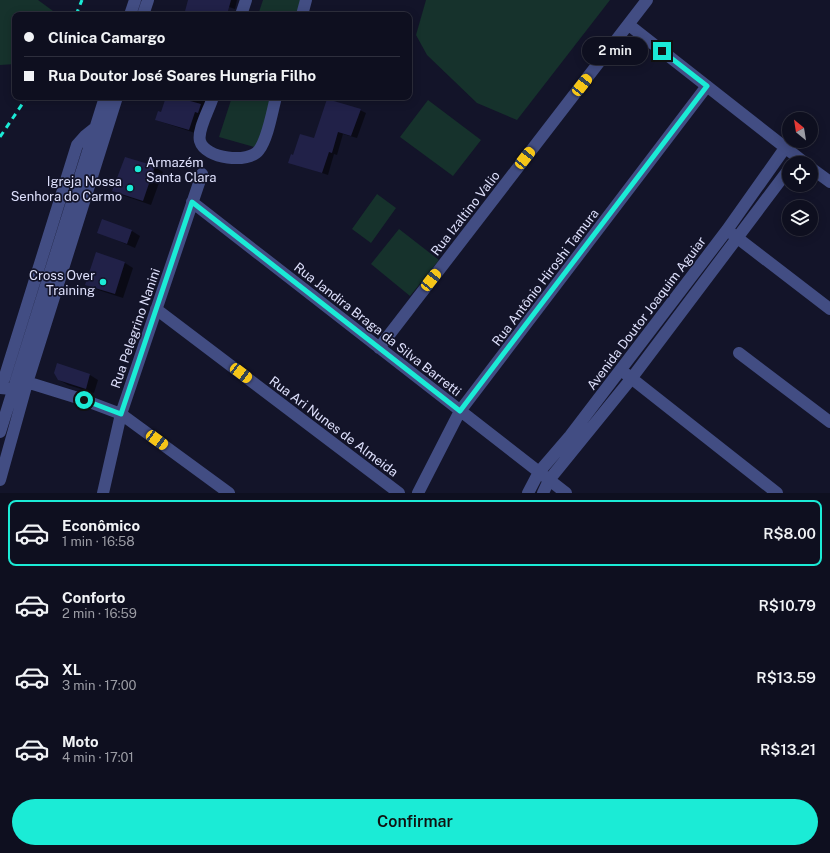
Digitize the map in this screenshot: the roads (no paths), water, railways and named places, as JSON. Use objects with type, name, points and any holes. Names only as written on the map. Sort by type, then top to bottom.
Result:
[{"type":"street","points":[[131,12],[135,0]]},
{"type":"street","points":[[144,12],[148,0]]},
{"type":"street","points":[[242,12],[246,0]]},
{"type":"street","points":[[303,12],[306,0]]},
{"type":"street","name":"Rua Izaltino Valio","points":[[379,348],[647,0]]},
{"type":"street","points":[[629,25],[782,146]]},
{"type":"street","name":"Rua Antônio Hiroshi Tamura","points":[[418,493],[460,411],[707,86]]},
{"type":"street","points":[[10,383],[20,365],[104,100]]},
{"type":"street","points":[[0,480],[10,383],[116,100]]},
{"type":"street","points":[[212,100],[200,135],[200,142],[204,148],[211,152],[222,156],[237,158],[251,156],[261,148],[275,100]]},
{"type":"street","points":[[0,432],[2,412],[77,145],[95,128]]},
{"type":"street","points":[[785,148],[794,156]]},
{"type":"street","name":"Avenida Doutor Joaquim Aguiar","points":[[543,493],[550,480],[631,379],[732,234],[785,148]]},
{"type":"street","points":[[818,173],[830,182]]},
{"type":"street","name":"Rua Pelegrino Nanini","points":[[103,493],[121,414],[202,174]]},
{"type":"street","name":"Avenida Doutor Joaquim Aguiar","points":[[528,493],[539,472],[620,370],[732,234],[782,177]]},
{"type":"street","name":"Rua Jandira Braga da Silva Barretti","points":[[192,202],[566,493]]},
{"type":"street","points":[[732,234],[830,310]]},
{"type":"street","name":"Rua Ari Nunes de Almeida","points":[[156,309],[399,493]]},
{"type":"street","points":[[739,353],[830,422]]},
{"type":"street","points":[[620,370],[777,493]]},
{"type":"street","points":[[10,383],[81,399],[121,414],[228,493]]},
{"type":"railway","points":[[77,12],[82,0]]},
{"type":"railway","points":[[0,137],[25,100]]},
{"type":"place","name":"Armazém Santa Clara","points":[[138,169]]},
{"type":"place","name":"Igreja Nossa Senhora do Carmo","points":[[130,188]]},
{"type":"place","name":"Cross Over Training","points":[[103,282]]}]
